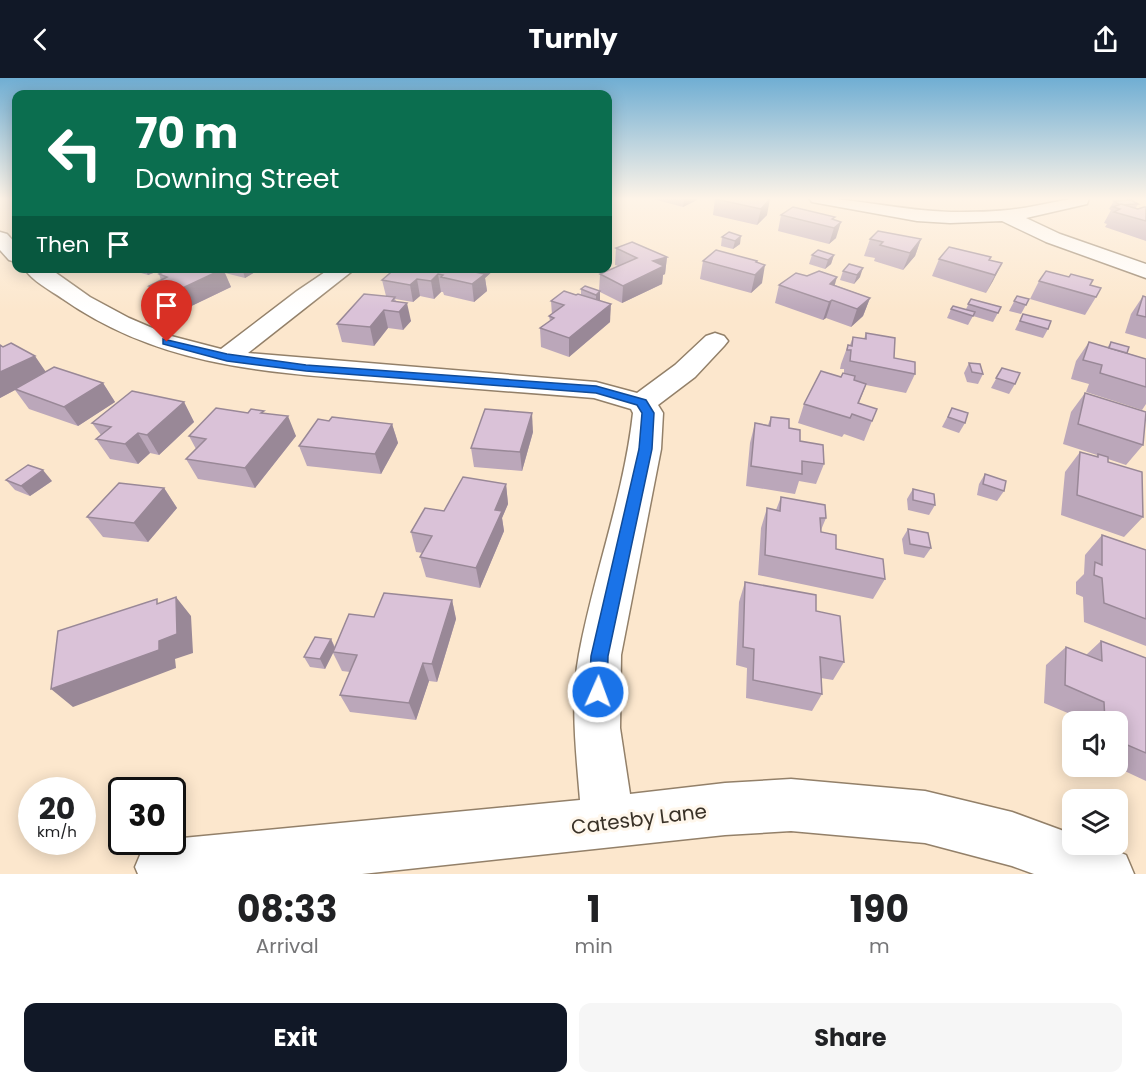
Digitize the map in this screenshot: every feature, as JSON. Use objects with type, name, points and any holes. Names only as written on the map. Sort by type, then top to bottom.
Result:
[{"type":"street","points":[[1047,235],[1146,272]]},
{"type":"street","points":[[0,237],[12,251]]},
{"type":"street","points":[[41,273],[90,309],[136,331],[183,347],[227,357],[306,368],[596,390],[642,403],[648,413],[645,449],[600,656],[597,728],[608,823]]},
{"type":"street","points":[[227,357],[305,296],[339,273]]},
{"type":"street","points":[[642,403],[685,371],[715,341]]},
{"type":"street","name":"Catesby Lane","points":[[162,867],[608,823],[725,809],[791,805],[925,817],[1012,838],[1107,874]]},
{"type":"building","points":[[725,235],[741,236],[735,241],[722,237]]},
{"type":"building","points":[[874,235],[900,235],[921,239],[910,253],[880,245],[883,242],[870,239]]},
{"type":"building","points":[[632,242],[667,257],[653,261],[664,266],[623,286],[600,274],[612,273],[612,269],[637,258],[616,248]]},
{"type":"building","points":[[949,247],[991,257],[989,260],[1002,263],[995,275],[939,259]]},
{"type":"building","points":[[716,250],[765,265],[755,275],[703,261]]},
{"type":"building","points":[[818,250],[834,255],[828,260],[812,255]]},
{"type":"building","points":[[849,264],[863,268],[857,275],[843,271]]},
{"type":"building","points":[[819,271],[837,277],[830,284],[870,298],[857,309],[779,285],[796,273],[807,276]]},
{"type":"building","points":[[1046,271],[1093,280],[1090,285],[1101,288],[1096,297],[1039,281]]},
{"type":"building","points":[[214,273],[172,293],[149,286],[167,277],[159,274]]},
{"type":"building","points":[[390,273],[485,274],[472,284],[441,277],[443,275],[438,274],[431,281],[417,279],[410,285],[382,280]]},
{"type":"building","points":[[585,286],[600,291],[596,295],[581,289]]},
{"type":"building","points":[[564,291],[611,304],[569,338],[540,328],[554,318],[549,316],[564,305],[551,301]]},
{"type":"building","points":[[364,294],[395,297],[392,301],[407,303],[399,312],[384,310],[370,327],[337,324]]},
{"type":"building","points":[[1017,296],[1029,299],[1026,305],[1014,301]]},
{"type":"building","points":[[1143,296],[1146,297],[1146,317],[1137,315]]},
{"type":"building","points":[[971,299],[1001,307],[998,313],[968,304]]},
{"type":"building","points":[[953,306],[975,312],[973,316],[951,309]]},
{"type":"building","points":[[1023,314],[1051,321],[1048,329],[1020,321]]},
{"type":"building","points":[[866,333],[895,338],[894,358],[915,362],[915,374],[850,361],[851,350],[847,350],[848,345],[852,346],[853,337],[866,339]]},
{"type":"building","points":[[1089,342],[1146,359],[1146,387],[1100,373],[1102,365],[1083,360]]},
{"type":"building","points":[[1111,342],[1129,347],[1127,353],[1109,348]]},
{"type":"building","points":[[11,343],[35,356],[0,372],[0,345],[3,347]]},
{"type":"building","points":[[969,363],[980,364],[983,374],[972,372]]},
{"type":"building","points":[[54,367],[103,383],[64,407],[15,389]]},
{"type":"building","points":[[1002,368],[1020,373],[1015,384],[996,378]]},
{"type":"building","points":[[821,371],[841,377],[843,373],[855,376],[854,380],[866,384],[858,403],[877,409],[872,421],[852,414],[850,418],[804,404]]},
{"type":"building","points":[[132,391],[184,402],[147,435],[138,433],[125,444],[96,439],[111,427],[92,423]]},
{"type":"building","points":[[1085,393],[1146,412],[1143,445],[1078,424]]},
{"type":"building","points":[[216,408],[248,413],[251,409],[264,411],[261,413],[288,416],[245,468],[186,459],[206,439],[189,436]]},
{"type":"building","points":[[952,408],[968,413],[965,423],[948,417]]},
{"type":"building","points":[[485,409],[532,413],[520,452],[471,448]]},
{"type":"building","points":[[332,417],[392,424],[375,454],[299,446],[318,419],[329,421]]},
{"type":"building","points":[[771,417],[789,419],[789,428],[800,430],[800,441],[823,445],[824,464],[802,461],[802,474],[751,466],[755,423],[770,426]]},
{"type":"building","points":[[1080,452],[1108,457],[1108,462],[1142,472],[1143,517],[1077,495]]},
{"type":"building","points":[[28,465],[43,470],[21,486],[6,480]]},
{"type":"building","points":[[985,474],[1006,481],[1004,491],[983,484]]},
{"type":"building","points":[[463,477],[506,484],[495,510],[502,511],[476,568],[420,557],[432,536],[411,532],[425,508],[444,511]]},
{"type":"building","points":[[119,483],[164,488],[134,523],[87,517]]},
{"type":"building","points":[[913,489],[934,494],[935,505],[913,500]]},
{"type":"building","points":[[781,497],[825,505],[826,518],[820,518],[821,532],[836,535],[836,549],[883,559],[885,579],[765,555],[767,508],[780,511]]},
{"type":"building","points":[[908,529],[928,533],[931,548],[910,544]]},
{"type":"building","points":[[1102,535],[1146,550],[1146,619],[1104,603],[1102,578],[1094,575],[1095,562],[1102,565]]},
{"type":"building","points":[[745,582],[816,595],[816,611],[840,616],[844,662],[820,657],[822,694],[753,680],[754,649],[743,647]]},
{"type":"building","points":[[384,593],[452,600],[432,664],[423,663],[409,703],[340,695],[357,655],[333,652],[349,614],[374,617]]},
{"type":"building","points":[[176,597],[177,634],[159,641],[159,650],[51,689],[58,631],[157,599],[157,604]]},
{"type":"building","points":[[315,637],[331,639],[320,659],[304,657]]},
{"type":"building","points":[[1101,641],[1146,658],[1146,753],[1128,745],[1128,711],[1104,711],[1104,702],[1065,685],[1066,647],[1102,661]]},
{"type":"route","points":[[167,342],[227,357],[306,368],[596,390],[628,397],[642,403],[648,413],[645,449],[600,656],[598,692]]}]
